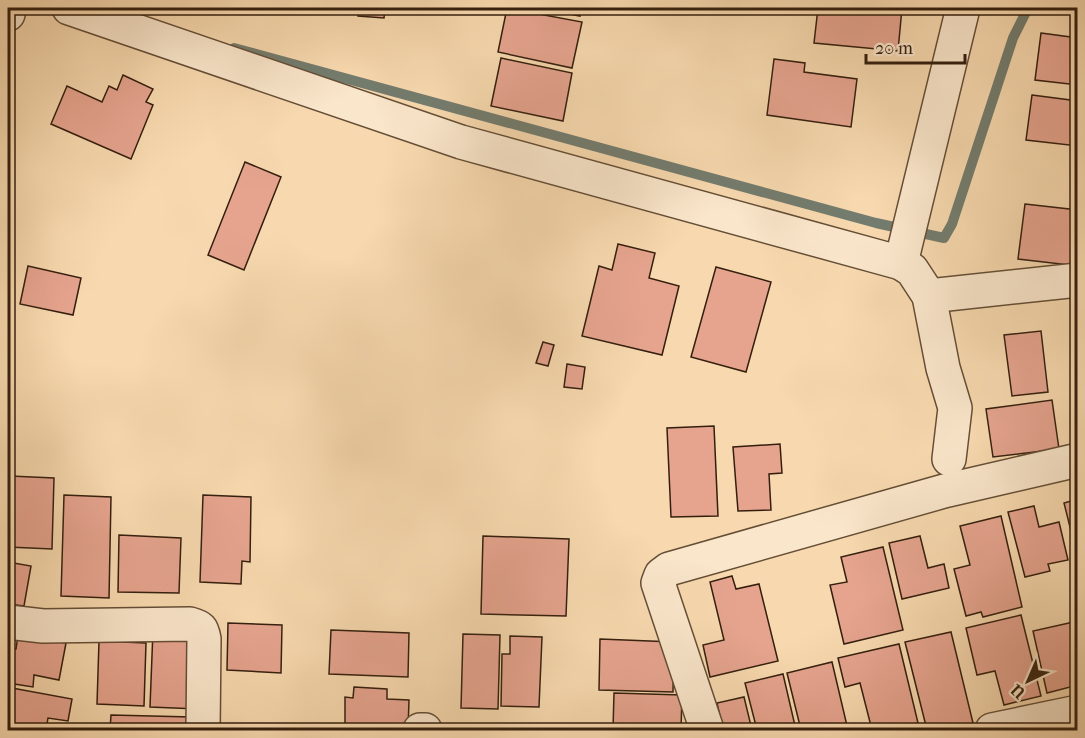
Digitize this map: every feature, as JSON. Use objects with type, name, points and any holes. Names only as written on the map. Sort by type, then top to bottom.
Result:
[{"type":"street","points":[[8,14],[9,8]]},
{"type":"street","points":[[69,8],[461,142],[904,255]]},
{"type":"street","points":[[949,459],[956,408],[943,368],[929,296],[904,255],[963,8]]},
{"type":"street","points":[[929,296],[1077,280]]},
{"type":"street","points":[[707,730],[658,583],[661,575],[669,569],[944,491],[1077,460]]},
{"type":"street","points":[[8,622],[43,626],[190,624],[200,626],[204,639],[203,730]]},
{"type":"street","points":[[992,730],[1077,712]]},
{"type":"street","points":[[420,730],[425,730]]},
{"type":"building","points":[[358,8],[385,8],[384,18],[358,16]]},
{"type":"building","points":[[507,8],[582,22],[572,68],[498,52]]},
{"type":"building","points":[[540,8],[582,8],[580,16]]},
{"type":"building","points":[[818,8],[902,8],[898,51],[814,43]]},
{"type":"building","points":[[1041,33],[1078,38],[1078,85],[1035,80]]},
{"type":"building","points":[[501,58],[572,73],[563,121],[491,106]]},
{"type":"building","points":[[774,59],[805,63],[804,72],[857,79],[851,127],[767,115]]},
{"type":"building","points":[[123,75],[153,89],[146,102],[153,105],[131,159],[51,124],[67,86],[102,102],[109,86],[117,90]]},
{"type":"building","points":[[1032,95],[1078,101],[1078,146],[1026,140]]},
{"type":"building","points":[[245,162],[281,177],[244,270],[208,255]]},
{"type":"building","points":[[1025,204],[1078,210],[1078,266],[1018,259]]},
{"type":"building","points":[[618,244],[655,253],[649,278],[679,286],[662,355],[582,336],[599,266],[612,270]]},
{"type":"building","points":[[28,266],[81,278],[73,315],[20,304]]},
{"type":"building","points":[[716,267],[771,282],[746,372],[691,357]]},
{"type":"building","points":[[1041,331],[1048,392],[1012,396],[1004,335]]},
{"type":"building","points":[[543,342],[554,345],[548,366],[536,363]]},
{"type":"building","points":[[567,364],[585,367],[582,389],[564,387]]},
{"type":"building","points":[[1052,400],[1059,449],[993,457],[986,409]]},
{"type":"building","points":[[714,426],[718,516],[671,517],[667,428]]},
{"type":"building","points":[[780,444],[782,473],[769,474],[771,510],[738,511],[733,447]]},
{"type":"building","points":[[10,476],[54,478],[52,549],[8,547]]},
{"type":"building","points":[[64,495],[111,497],[109,598],[61,596]]},
{"type":"building","points":[[203,495],[251,497],[250,562],[242,561],[241,584],[200,582]]},
{"type":"building","points":[[1078,499],[1078,559],[1064,503]]},
{"type":"building","points":[[1034,506],[1039,527],[1059,522],[1068,560],[1048,564],[1050,571],[1025,577],[1008,512]]},
{"type":"building","points":[[1001,516],[1022,607],[983,617],[981,612],[966,616],[954,569],[970,565],[960,526]]},
{"type":"building","points":[[119,535],[181,538],[179,593],[118,592]]},
{"type":"building","points":[[483,536],[569,539],[566,616],[481,614]]},
{"type":"building","points":[[920,536],[928,568],[944,564],[949,588],[902,599],[889,543]]},
{"type":"building","points":[[883,547],[903,630],[844,644],[830,585],[847,582],[841,557]]},
{"type":"building","points":[[8,562],[31,566],[24,606],[8,604]]},
{"type":"building","points":[[732,576],[736,589],[759,584],[778,661],[710,677],[703,645],[724,640],[710,582]]},
{"type":"building","points":[[1021,615],[1041,696],[1004,705],[995,671],[977,675],[966,628]]},
{"type":"building","points":[[1078,621],[1078,685],[1047,693],[1033,631]]},
{"type":"building","points":[[228,623],[282,625],[281,673],[227,670]]},
{"type":"building","points":[[153,630],[201,632],[198,709],[150,707]]},
{"type":"building","points":[[331,630],[409,633],[408,677],[329,674]]},
{"type":"building","points":[[951,632],[973,723],[940,730],[927,730],[905,642]]},
{"type":"building","points":[[463,634],[500,635],[498,709],[461,708]]},
{"type":"building","points":[[18,635],[66,643],[59,680],[34,675],[33,687],[8,683],[8,648],[16,649]]},
{"type":"building","points":[[510,636],[542,637],[539,707],[501,706],[502,654],[510,654]]},
{"type":"building","points":[[600,639],[674,642],[673,692],[599,690]]},
{"type":"building","points":[[99,641],[146,643],[144,706],[97,704]]},
{"type":"building","points":[[899,644],[918,723],[887,730],[872,730],[860,683],[845,687],[838,658]]},
{"type":"building","points":[[832,662],[848,730],[801,730],[787,673]]},
{"type":"building","points":[[783,674],[796,730],[757,730],[745,683]]},
{"type":"building","points":[[354,687],[387,689],[387,699],[409,700],[408,730],[345,730],[345,697],[353,698]]},
{"type":"building","points":[[12,688],[72,699],[68,721],[48,718],[46,730],[8,730],[8,697],[10,698]]},
{"type":"building","points":[[614,693],[682,695],[681,730],[613,730]]},
{"type":"building","points":[[744,697],[752,730],[723,730],[717,703]]},
{"type":"building","points":[[111,715],[191,717],[191,730],[110,730]]},
{"type":"building","points":[[224,727],[294,730],[224,730]]},
{"type":"waterway","points":[[234,48],[876,223],[944,238],[952,224],[1013,38],[1028,8]]}]
